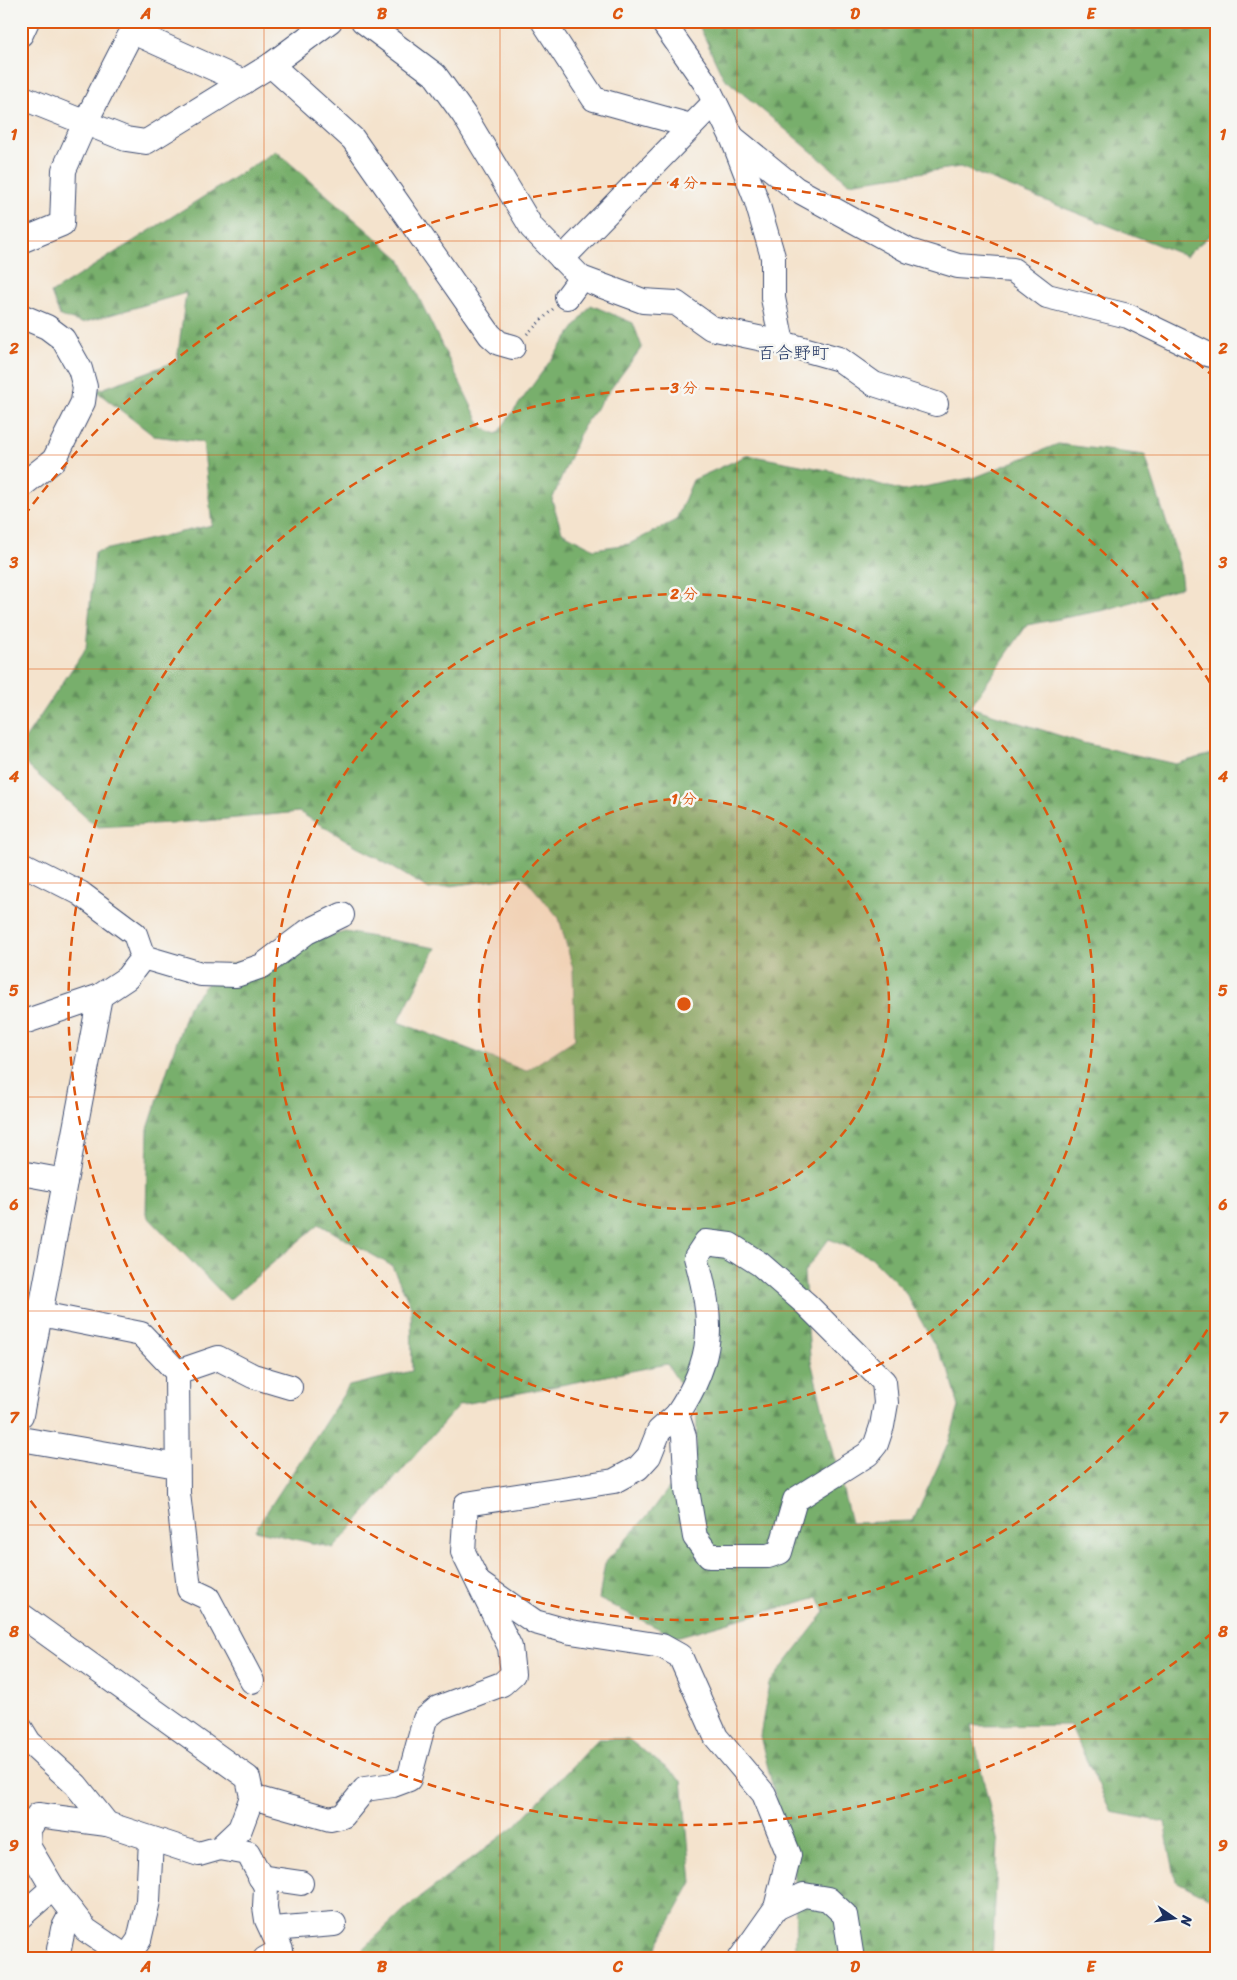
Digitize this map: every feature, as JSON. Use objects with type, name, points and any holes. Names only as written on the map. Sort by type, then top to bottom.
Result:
[{"type":"street","points":[[21,34],[27,21]]},
{"type":"street","points":[[21,97],[126,139],[146,142],[272,65],[330,21]]},
{"type":"street","points":[[363,21],[435,75],[464,115],[532,228],[581,278],[643,301],[676,302],[711,328],[839,359],[874,384],[936,404]]},
{"type":"street","points":[[544,21],[594,99],[692,126]]},
{"type":"street","points":[[662,21],[706,84],[732,137],[756,199],[773,257],[774,298],[782,344]]},
{"type":"street","points":[[21,241],[62,224],[64,170],[85,123],[129,37],[135,33],[244,82]]},
{"type":"street","points":[[272,65],[353,139],[490,335],[499,343],[513,347]]},
{"type":"street","points":[[562,259],[714,103]]},
{"type":"street","points":[[732,137],[796,189],[909,251],[958,266],[1013,270],[1048,296],[1128,316],[1207,354],[1216,356]]},
{"type":"street","points":[[566,297],[581,278]]},
{"type":"street","points":[[21,316],[47,327],[63,339],[80,369],[85,386],[83,402],[54,460],[21,486]]},
{"type":"street","points":[[21,863],[80,893],[135,934],[143,957]]},
{"type":"street","points":[[143,957],[201,974],[236,975],[262,966],[307,932],[342,916]]},
{"type":"street","points":[[21,1023],[100,996],[127,978],[143,957]]},
{"type":"street","points":[[21,1415],[30,1312],[64,1181],[100,996]]},
{"type":"street","points":[[21,1173],[64,1181]]},
{"type":"street","points":[[252,1797],[330,1819],[343,1816],[365,1789],[393,1785],[409,1778],[425,1720],[438,1708],[502,1684],[513,1674],[510,1647],[463,1552],[466,1504],[614,1481],[638,1468],[649,1456],[659,1431],[677,1415],[693,1391],[709,1340],[707,1308],[696,1257],[706,1242],[730,1246],[760,1264],[806,1304],[884,1382],[886,1403],[876,1444],[868,1454],[795,1500],[780,1552],[768,1556],[709,1556],[694,1537],[687,1490],[684,1436],[677,1415]]},
{"type":"street","points":[[30,1312],[141,1334],[177,1372],[178,1493],[189,1590],[208,1598],[252,1681]]},
{"type":"street","points":[[177,1372],[218,1358],[253,1376],[290,1387]]},
{"type":"street","points":[[21,1439],[177,1466]]},
{"type":"street","points":[[478,1582],[535,1622],[571,1632],[662,1646],[680,1656],[716,1737],[764,1794],[789,1855],[776,1908],[740,1959]]},
{"type":"street","points":[[21,1615],[248,1778],[252,1797],[240,1829],[220,1848]]},
{"type":"street","points":[[21,1729],[29,1742],[76,1785],[106,1824]]},
{"type":"street","points":[[151,1840],[148,1902],[139,1940],[128,1958],[86,1930],[53,1888],[28,1846],[29,1829],[38,1815],[106,1824],[199,1854],[220,1848],[248,1853],[266,1888],[265,1907],[273,1946],[334,1924]]},
{"type":"street","points":[[260,1877],[301,1883]]},
{"type":"street","points":[[21,1916],[53,1888]]},
{"type":"street","points":[[776,1908],[804,1895],[828,1899],[845,1915],[852,1959]]},
{"type":"street","points":[[59,1949],[63,1929],[72,1912]]},
{"type":"path","points":[[513,347],[566,297]]},
{"type":"green space","points":[[697,21],[1216,21],[1216,230],[1186,256],[960,167],[849,183],[723,77]]},
{"type":"green space","points":[[276,151],[400,259],[482,428],[497,434],[591,305],[633,323],[642,347],[583,426],[552,500],[562,532],[594,549],[629,544],[676,520],[693,480],[748,455],[832,471],[903,491],[976,477],[1058,444],[1145,455],[1179,562],[1182,587],[1105,610],[1027,625],[970,707],[1083,743],[1175,764],[1216,753],[1216,1902],[1176,1881],[1164,1822],[1111,1812],[1070,1725],[971,1726],[998,1843],[992,1959],[796,1959],[795,1876],[760,1736],[769,1684],[825,1612],[818,1597],[676,1637],[599,1599],[605,1563],[654,1508],[696,1451],[697,1410],[667,1364],[459,1405],[334,1548],[255,1530],[349,1386],[412,1371],[411,1306],[392,1266],[319,1224],[229,1300],[146,1215],[148,1129],[188,1007],[221,967],[345,932],[436,948],[398,1022],[526,1071],[575,1039],[573,969],[559,918],[523,876],[429,889],[299,812],[206,821],[97,827],[21,760],[21,745],[86,648],[95,552],[212,525],[203,442],[154,436],[96,391],[177,361],[186,293],[82,323],[60,316],[51,293]],"holes":[[[829,1239],[871,1257],[904,1290],[950,1373],[959,1407],[948,1444],[913,1521],[851,1523],[810,1357],[804,1272]]]},
{"type":"green space","points":[[598,1739],[628,1739],[682,1780],[692,1882],[650,1959],[353,1959],[406,1908],[515,1826]]},
{"type":"district","name":"百合野町","points":[[793,353]]}]
